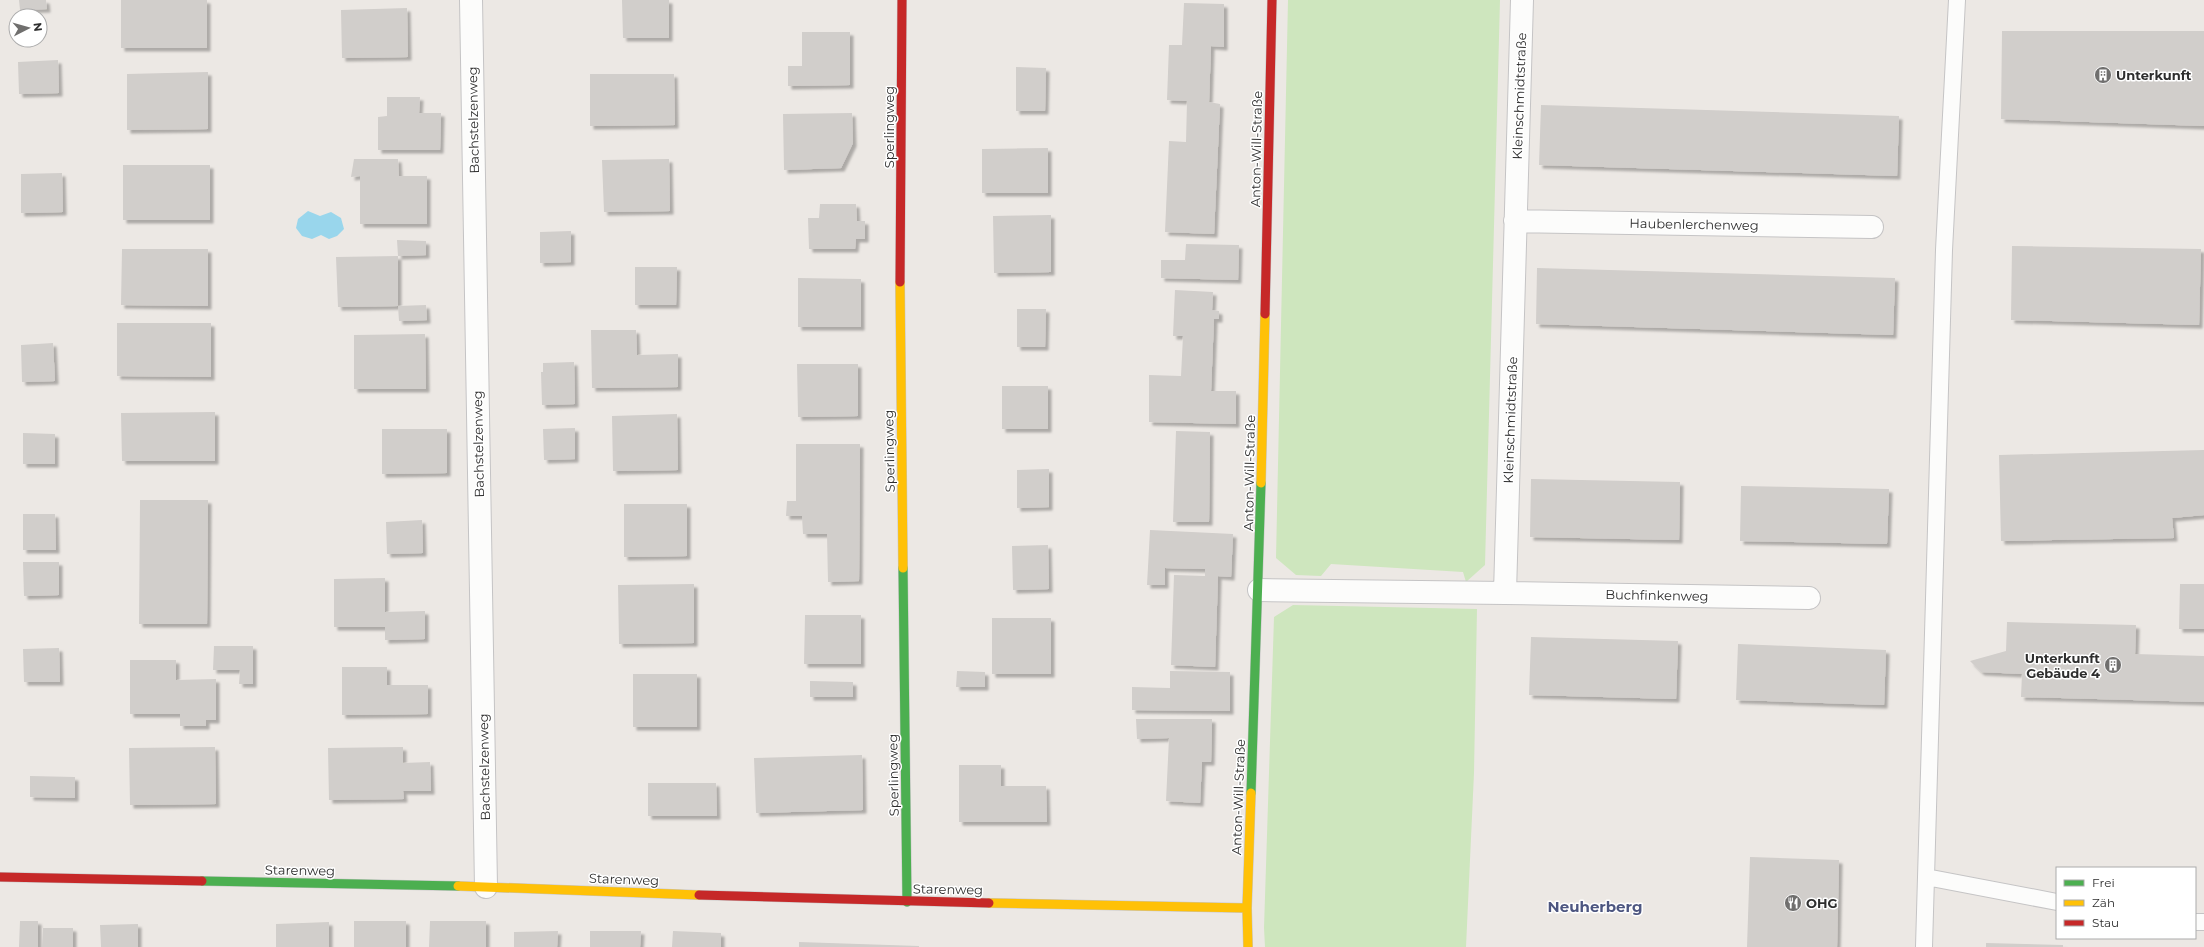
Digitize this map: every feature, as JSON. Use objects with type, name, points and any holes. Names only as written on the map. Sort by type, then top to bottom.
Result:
[{"type":"street","name":"Bachstelzenweg","points":[[471,0],[486,887]]},
{"type":"street","name":"Sperlingweg","points":[[902,0],[900,320],[907,902]]},
{"type":"street","name":"Anton-Will-Straße","points":[[1248,947],[1247,908],[1259,590],[1272,0]]},
{"type":"street","name":"Kleinschmidtstraße","points":[[1506,593],[1522,0]]},
{"type":"street","name":"Haubenlerchenweg","points":[[1516,221],[1872,227]]},
{"type":"street","points":[[1259,590],[1506,593]]},
{"type":"street","name":"Buchfinkenweg","points":[[1506,593],[1809,598]]},
{"type":"street","name":"Starenweg","points":[[0,877],[486,887],[907,902],[1247,908]]},
{"type":"lane","points":[[1924,947],[1944,250],[1957,0]]},
{"type":"lane","points":[[1926,877],[2056,902]]},
{"type":"green space","points":[[1288,0],[1500,0],[1485,565],[1466,582],[1463,572],[1331,564],[1321,576],[1296,575],[1276,558]]},
{"type":"green space","points":[[1293,605],[1477,609],[1474,773],[1466,947],[1265,947],[1264,928],[1274,617]]},
{"type":"water","points":[[308,211],[320,216],[331,212],[341,218],[344,229],[337,236],[329,239],[321,235],[312,239],[302,236],[296,228],[298,219]]},
{"type":"building","points":[[19,0],[46,0],[47,8],[20,8]]},
{"type":"building","points":[[121,0],[207,0],[207,48],[121,48]]},
{"type":"building","points":[[622,0],[669,0],[669,38],[623,38]]},
{"type":"building","points":[[1184,3],[1224,4],[1224,47],[1211,46],[1209,102],[1220,104],[1214,234],[1165,232],[1169,141],[1186,142],[1187,101],[1167,100],[1169,45],[1182,45]]},
{"type":"building","points":[[407,8],[408,57],[342,58],[341,10]]},
{"type":"building","name":"Unterkunft","points":[[2002,31],[2204,31],[2204,126],[2001,119]]},
{"type":"building","points":[[802,32],[850,32],[850,85],[788,86],[788,66],[802,66]]},
{"type":"building","points":[[58,60],[59,93],[19,94],[18,62]]},
{"type":"building","points":[[1016,67],[1046,68],[1045,111],[1016,111]]},
{"type":"building","points":[[208,72],[208,129],[127,130],[127,74]]},
{"type":"building","points":[[590,74],[674,74],[675,125],[590,126]]},
{"type":"building","points":[[387,97],[420,97],[419,113],[441,113],[440,150],[378,150],[378,117],[387,116]]},
{"type":"building","points":[[1541,105],[1899,116],[1897,176],[1539,165]]},
{"type":"building","points":[[852,113],[853,143],[841,168],[784,170],[783,114]]},
{"type":"building","points":[[1048,148],[1048,193],[982,193],[982,149]]},
{"type":"building","points":[[354,159],[398,159],[399,176],[427,176],[427,224],[360,224],[360,176],[351,177]]},
{"type":"building","points":[[669,159],[670,211],[604,212],[602,160]]},
{"type":"building","points":[[123,165],[210,165],[210,220],[123,220]]},
{"type":"building","points":[[62,173],[63,212],[21,213],[21,174]]},
{"type":"building","points":[[820,204],[856,204],[857,221],[865,221],[865,239],[856,239],[855,249],[809,249],[808,218],[819,218]]},
{"type":"building","points":[[1051,215],[1051,272],[994,273],[993,216]]},
{"type":"building","points":[[571,231],[571,262],[540,263],[540,232]]},
{"type":"building","points":[[397,240],[426,241],[426,255],[398,256]]},
{"type":"building","points":[[1186,244],[1239,245],[1238,280],[1161,278],[1161,260],[1185,260]]},
{"type":"building","points":[[2012,246],[2201,249],[2199,325],[2011,320]]},
{"type":"building","points":[[122,249],[208,249],[208,306],[121,305]]},
{"type":"building","points":[[398,256],[398,306],[338,307],[336,257]]},
{"type":"building","points":[[635,267],[677,267],[676,305],[635,305]]},
{"type":"building","points":[[1537,268],[1895,278],[1893,335],[1536,324]]},
{"type":"building","points":[[798,278],[861,279],[861,327],[798,327]]},
{"type":"building","points":[[1175,290],[1213,292],[1212,310],[1219,311],[1219,319],[1214,319],[1211,391],[1236,391],[1236,424],[1149,422],[1149,375],[1181,376],[1183,336],[1173,336]]},
{"type":"building","points":[[426,305],[427,320],[399,321],[398,306]]},
{"type":"building","points":[[1017,309],[1046,309],[1045,347],[1017,347]]},
{"type":"building","points":[[117,323],[211,323],[211,377],[117,376]]},
{"type":"building","points":[[591,330],[636,330],[637,355],[678,354],[678,387],[592,388]]},
{"type":"building","points":[[425,334],[426,389],[354,389],[354,335]]},
{"type":"building","points":[[53,343],[55,381],[22,382],[21,345]]},
{"type":"building","points":[[574,362],[575,404],[542,405],[541,372],[543,372],[543,363]]},
{"type":"building","points":[[797,364],[858,364],[858,416],[798,417]]},
{"type":"building","points":[[1002,386],[1048,386],[1048,429],[1002,429]]},
{"type":"building","points":[[215,412],[215,461],[122,461],[121,413]]},
{"type":"building","points":[[677,414],[678,470],[613,471],[612,416]]},
{"type":"building","points":[[575,428],[575,459],[544,460],[543,429]]},
{"type":"building","points":[[382,429],[447,429],[447,473],[382,474]]},
{"type":"building","points":[[1176,431],[1210,432],[1209,522],[1173,522]]},
{"type":"building","points":[[23,433],[55,434],[55,464],[23,464]]},
{"type":"building","points":[[796,444],[860,444],[859,581],[828,582],[827,534],[803,534],[802,516],[786,516],[787,501],[796,501]]},
{"type":"building","points":[[2204,450],[2204,515],[2172,518],[2174,538],[2001,541],[1999,455]]},
{"type":"building","points":[[1049,469],[1049,507],[1017,508],[1017,470]]},
{"type":"building","points":[[1531,479],[1680,482],[1679,540],[1530,537]]},
{"type":"building","points":[[1741,486],[1889,489],[1887,544],[1740,541]]},
{"type":"building","points":[[140,500],[208,500],[207,624],[139,624]]},
{"type":"building","points":[[624,504],[687,504],[687,556],[624,557]]},
{"type":"building","points":[[23,514],[55,514],[56,550],[23,550]]},
{"type":"building","points":[[422,520],[423,553],[387,554],[386,522]]},
{"type":"building","points":[[1150,530],[1233,534],[1231,577],[1218,576],[1215,667],[1171,665],[1174,575],[1205,576],[1205,569],[1165,568],[1165,585],[1147,585]]},
{"type":"building","points":[[1048,545],[1049,589],[1013,590],[1012,546]]},
{"type":"building","points":[[23,562],[59,562],[59,595],[24,596]]},
{"type":"building","points":[[385,578],[385,612],[425,611],[425,639],[385,640],[385,627],[334,627],[334,579]]},
{"type":"building","points":[[694,584],[694,643],[619,644],[618,585]]},
{"type":"building","points":[[2180,584],[2204,584],[2204,629],[2179,629]]},
{"type":"building","points":[[805,615],[861,615],[861,664],[804,664]]},
{"type":"building","points":[[992,618],[1051,618],[1051,674],[992,674]]},
{"type":"building","name":"Unterkunft Gebäude 4","points":[[2007,622],[2136,625],[2135,654],[2204,656],[2204,702],[2021,697],[2022,674],[1981,672],[1970,661],[2006,651]]},
{"type":"building","points":[[1531,637],[1678,641],[1676,699],[1529,695]]},
{"type":"building","points":[[1738,644],[1886,650],[1884,705],[1736,700]]},
{"type":"building","points":[[214,646],[253,646],[253,684],[239,684],[240,670],[213,670]]},
{"type":"building","points":[[59,648],[60,682],[24,682],[23,649]]},
{"type":"building","points":[[130,660],[176,660],[176,680],[216,679],[216,720],[206,720],[206,726],[180,726],[180,714],[130,714]]},
{"type":"building","points":[[342,667],[387,667],[387,685],[428,685],[428,714],[342,715]]},
{"type":"building","points":[[957,671],[985,672],[985,687],[956,687]]},
{"type":"building","points":[[1170,671],[1230,672],[1230,711],[1132,710],[1132,687],[1170,688]]},
{"type":"building","points":[[633,674],[697,674],[697,727],[633,727]]},
{"type":"building","points":[[810,681],[853,682],[853,697],[810,697]]},
{"type":"building","points":[[1136,719],[1212,719],[1211,762],[1202,762],[1200,803],[1166,801],[1169,738],[1137,739]]},
{"type":"building","points":[[215,747],[216,804],[130,805],[129,748]]},
{"type":"building","points":[[403,747],[403,763],[430,762],[431,791],[403,791],[404,799],[329,800],[328,748]]},
{"type":"building","points":[[862,755],[863,810],[756,813],[754,758]]},
{"type":"building","points":[[959,765],[1001,765],[1001,786],[1046,786],[1047,822],[959,822]]},
{"type":"building","points":[[30,776],[75,777],[75,798],[30,797]]},
{"type":"building","points":[[648,783],[716,783],[717,816],[648,816]]},
{"type":"building","name":"OHG","points":[[1750,857],[1839,860],[1837,947],[1747,947]]},
{"type":"building","points":[[20,921],[38,921],[38,947],[19,947]]},
{"type":"building","points":[[354,921],[406,921],[406,947],[354,947]]},
{"type":"building","points":[[430,921],[486,921],[486,947],[429,947]]},
{"type":"building","points":[[329,922],[329,947],[276,947],[276,924]]},
{"type":"building","points":[[138,924],[138,947],[101,947],[100,925]]},
{"type":"building","points":[[43,928],[73,928],[73,947],[42,947]]},
{"type":"building","points":[[558,931],[557,947],[514,947],[514,932]]},
{"type":"building","points":[[590,931],[641,931],[640,947],[590,947]]},
{"type":"building","points":[[673,931],[721,933],[721,947],[672,947]]},
{"type":"building","points":[[799,942],[919,946],[919,947],[799,947]]},
{"type":"building","points":[[1986,943],[2063,945],[2063,947],[1986,947]]},
{"type":"traffic: fast","points":[[1251,793],[1261,483]]},
{"type":"traffic: fast","points":[[903,568],[907,902]]},
{"type":"traffic: fast","points":[[202,881],[458,886]]},
{"type":"traffic: slow","points":[[900,282],[903,568]]},
{"type":"traffic: slow","points":[[1261,483],[1265,314]]},
{"type":"traffic: slow","points":[[1248,947],[1247,908],[1251,793]]},
{"type":"traffic: slow","points":[[458,886],[699,895]]},
{"type":"traffic: slow","points":[[989,903],[1247,908]]},
{"type":"traffic: jam","points":[[900,282],[902,0]]},
{"type":"traffic: jam","points":[[1265,314],[1272,0]]},
{"type":"traffic: jam","points":[[0,877],[202,881]]},
{"type":"traffic: jam","points":[[699,895],[989,903]]},
{"type":"place","name":"Unterkunft","points":[[2103,75]]},
{"type":"place","name":"Unterkunft Gebäude 4","points":[[2113,665]]},
{"type":"place","name":"OHG","points":[[1793,903]]},
{"type":"district","name":"Neuherberg","points":[[1595,906]]}]
